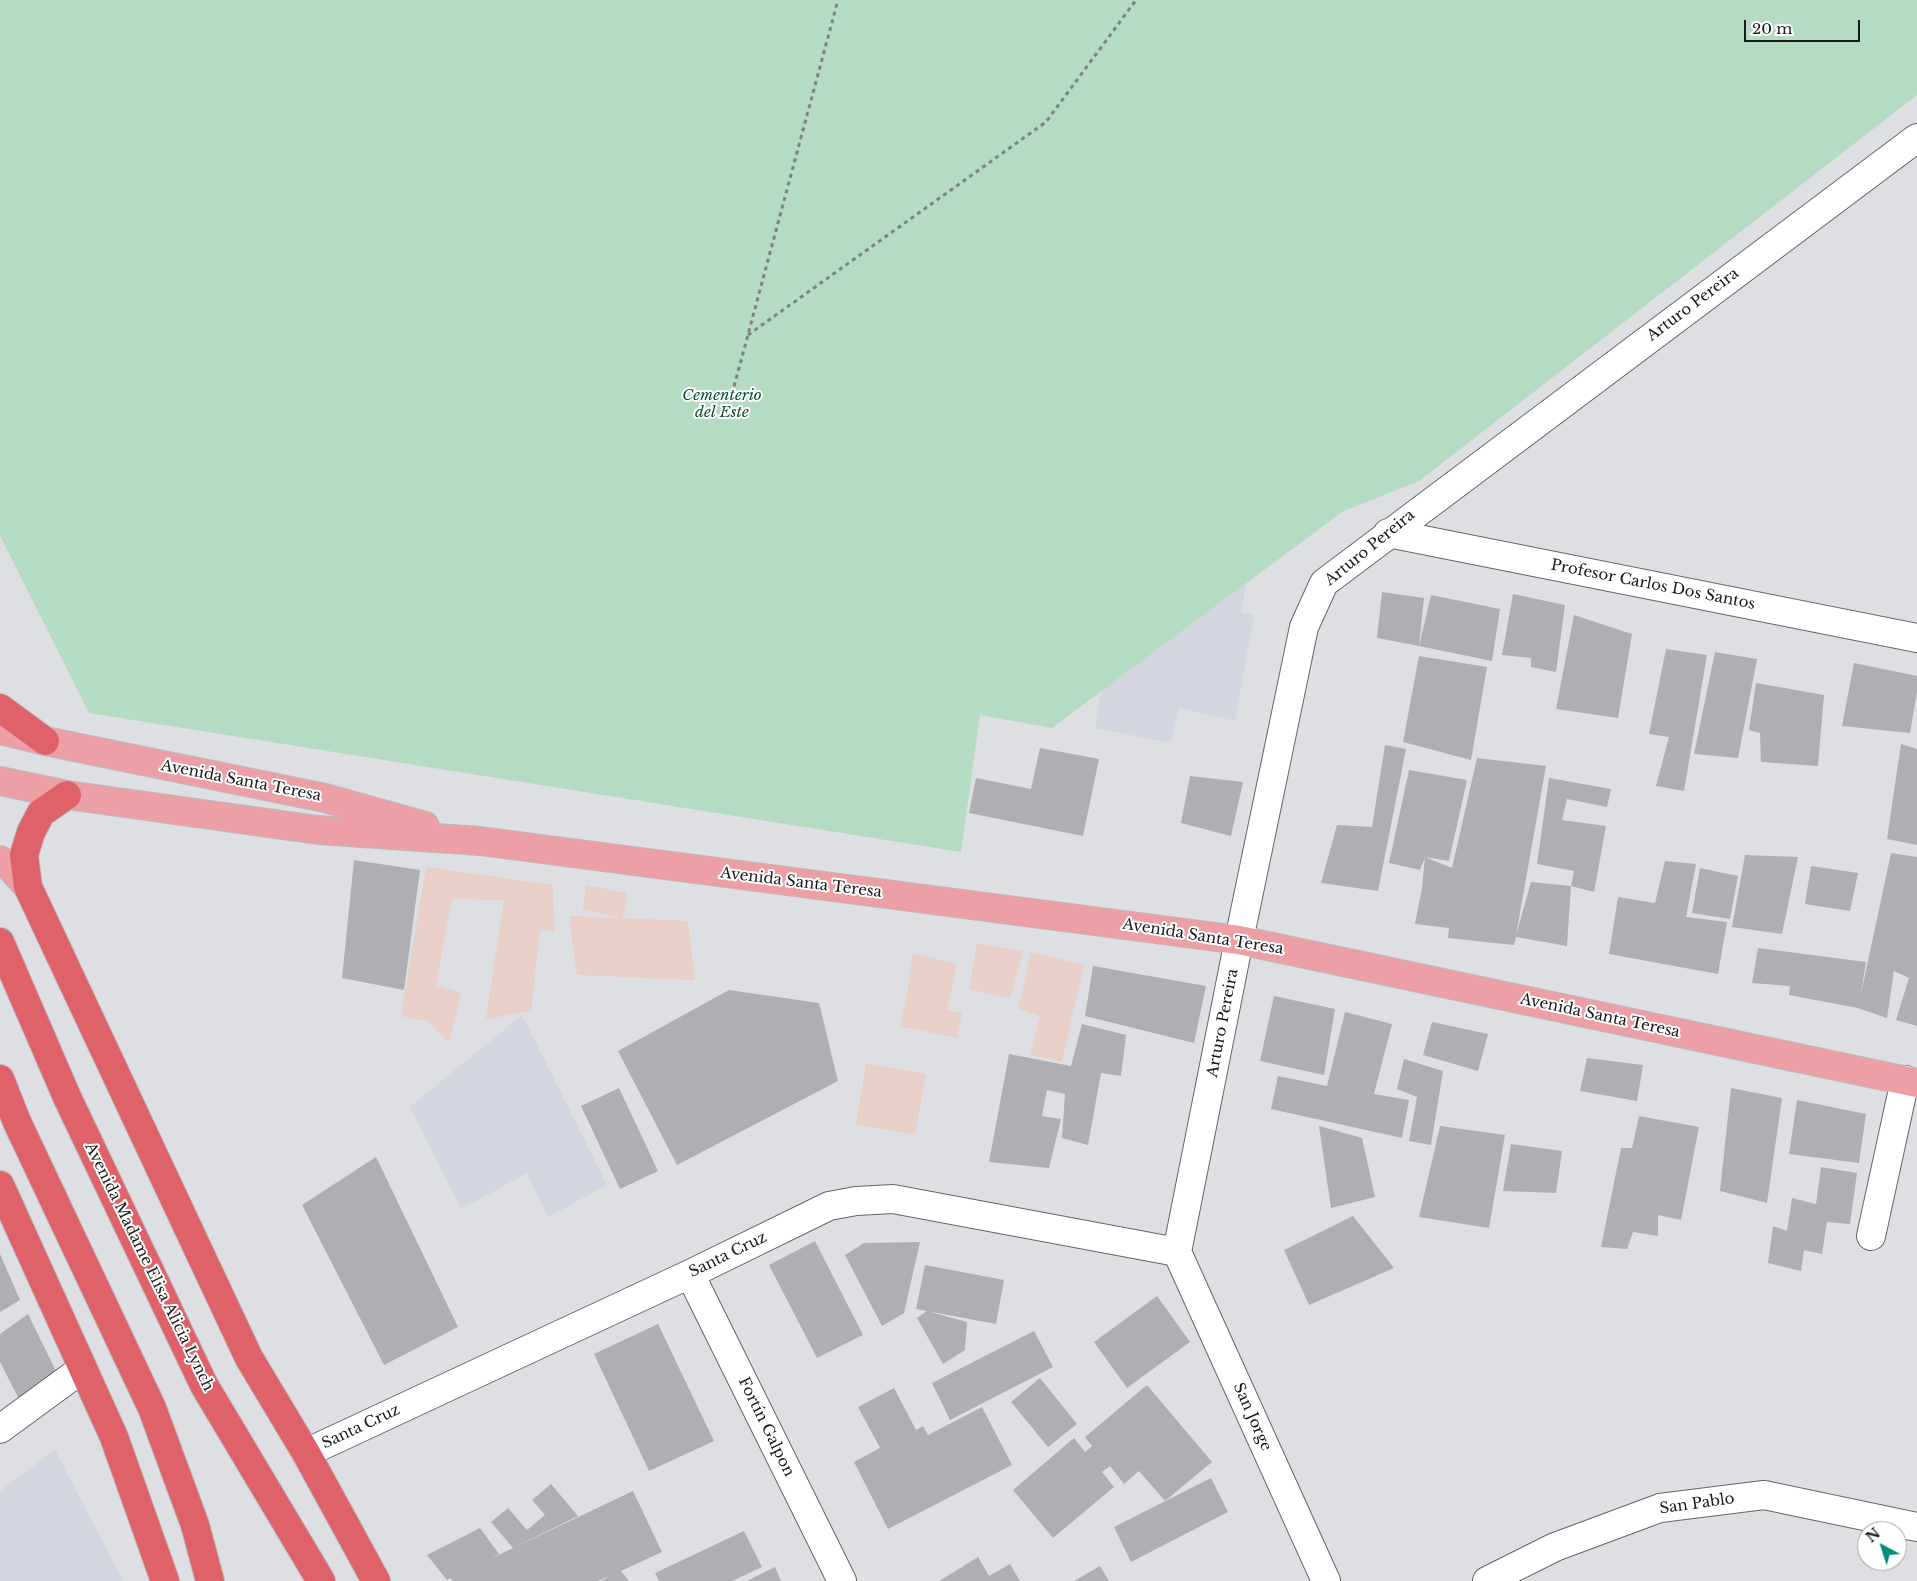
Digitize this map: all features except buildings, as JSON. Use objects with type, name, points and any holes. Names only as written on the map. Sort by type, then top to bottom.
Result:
[{"type":"highway","points":[[0,708],[45,741]]},
{"type":"highway","points":[[67,794],[41,812],[31,832],[24,855],[28,887],[249,1358],[306,1453],[376,1581]]},
{"type":"highway","name":"Avenida Madame Elisa Alicia Lynch","points":[[0,942],[67,1097],[204,1385],[321,1581]]},
{"type":"highway","points":[[0,1079],[17,1122],[152,1408],[195,1525],[210,1581]]},
{"type":"highway","points":[[0,1185],[114,1437],[165,1581]]},
{"type":"main road","name":"Avenida Santa Teresa","points":[[0,730],[45,741],[325,798],[480,841]]},
{"type":"main road","name":"Avenida Santa Teresa","points":[[0,781],[67,794],[318,830],[480,841],[1239,940],[1911,1081]]},
{"type":"main road","points":[[0,860],[10,867],[28,887]]},
{"type":"street","name":"Arturo Pereira","points":[[1178,1252],[1239,940],[1304,627],[1324,583],[1388,533],[1917,138]]},
{"type":"street","name":"Profesor Carlos Dos Santos","points":[[1388,533],[1917,638]]},
{"type":"street","points":[[1871,1236],[1911,1081]]},
{"type":"street","name":"Santa Cruz","points":[[306,1453],[690,1274],[829,1206],[856,1201],[893,1199],[1178,1252]]},
{"type":"street","name":"San Jorge","points":[[1178,1252],[1326,1581]]},
{"type":"street","name":"Fortín Galpon","points":[[690,1274],[842,1581]]},
{"type":"street","points":[[0,1429],[82,1369]]},
{"type":"street","name":"San Pablo","points":[[1487,1581],[1555,1547],[1660,1508],[1764,1494],[1917,1527]]},
{"type":"path","points":[[732,394],[838,0]]},
{"type":"path","points":[[748,335],[1046,122],[1136,0]]},
{"type":"shaded area","points":[[1246,584],[1241,612],[1254,615],[1235,721],[1179,708],[1171,743],[1095,728],[1101,691]]},
{"type":"shaded area","points":[[426,867],[553,885],[554,931],[540,930],[531,1011],[486,1019],[504,900],[452,899],[436,985],[461,993],[449,1043],[428,1021],[401,1016]]},
{"type":"shaded area","points":[[586,885],[627,893],[623,918],[688,921],[695,980],[577,975],[569,916],[620,918],[583,909]]},
{"type":"shaded area","points":[[977,943],[1023,951],[1010,999],[969,989]]},
{"type":"shaded area","points":[[1031,952],[1084,965],[1062,1062],[1030,1055],[1040,1016],[1018,1009]]},
{"type":"shaded area","points":[[913,953],[957,964],[947,1010],[962,1013],[957,1038],[900,1026],[906,1001]]},
{"type":"shaded area","points":[[522,1015],[607,1185],[548,1217],[527,1173],[461,1209],[410,1107]]},
{"type":"shaded area","points":[[866,1063],[926,1074],[915,1135],[856,1124]]},
{"type":"shaded area","points":[[55,1450],[123,1581],[0,1581],[0,1491]]},
{"type":"green space","name":"Cementerio del Este","points":[[0,0],[1917,0],[1917,95],[1419,481],[1342,512],[1052,728],[980,715],[961,852],[89,713],[0,536]]},
{"type":"pier","points":[[262,1543],[285,1559],[299,1581],[234,1581],[232,1560]]}]
